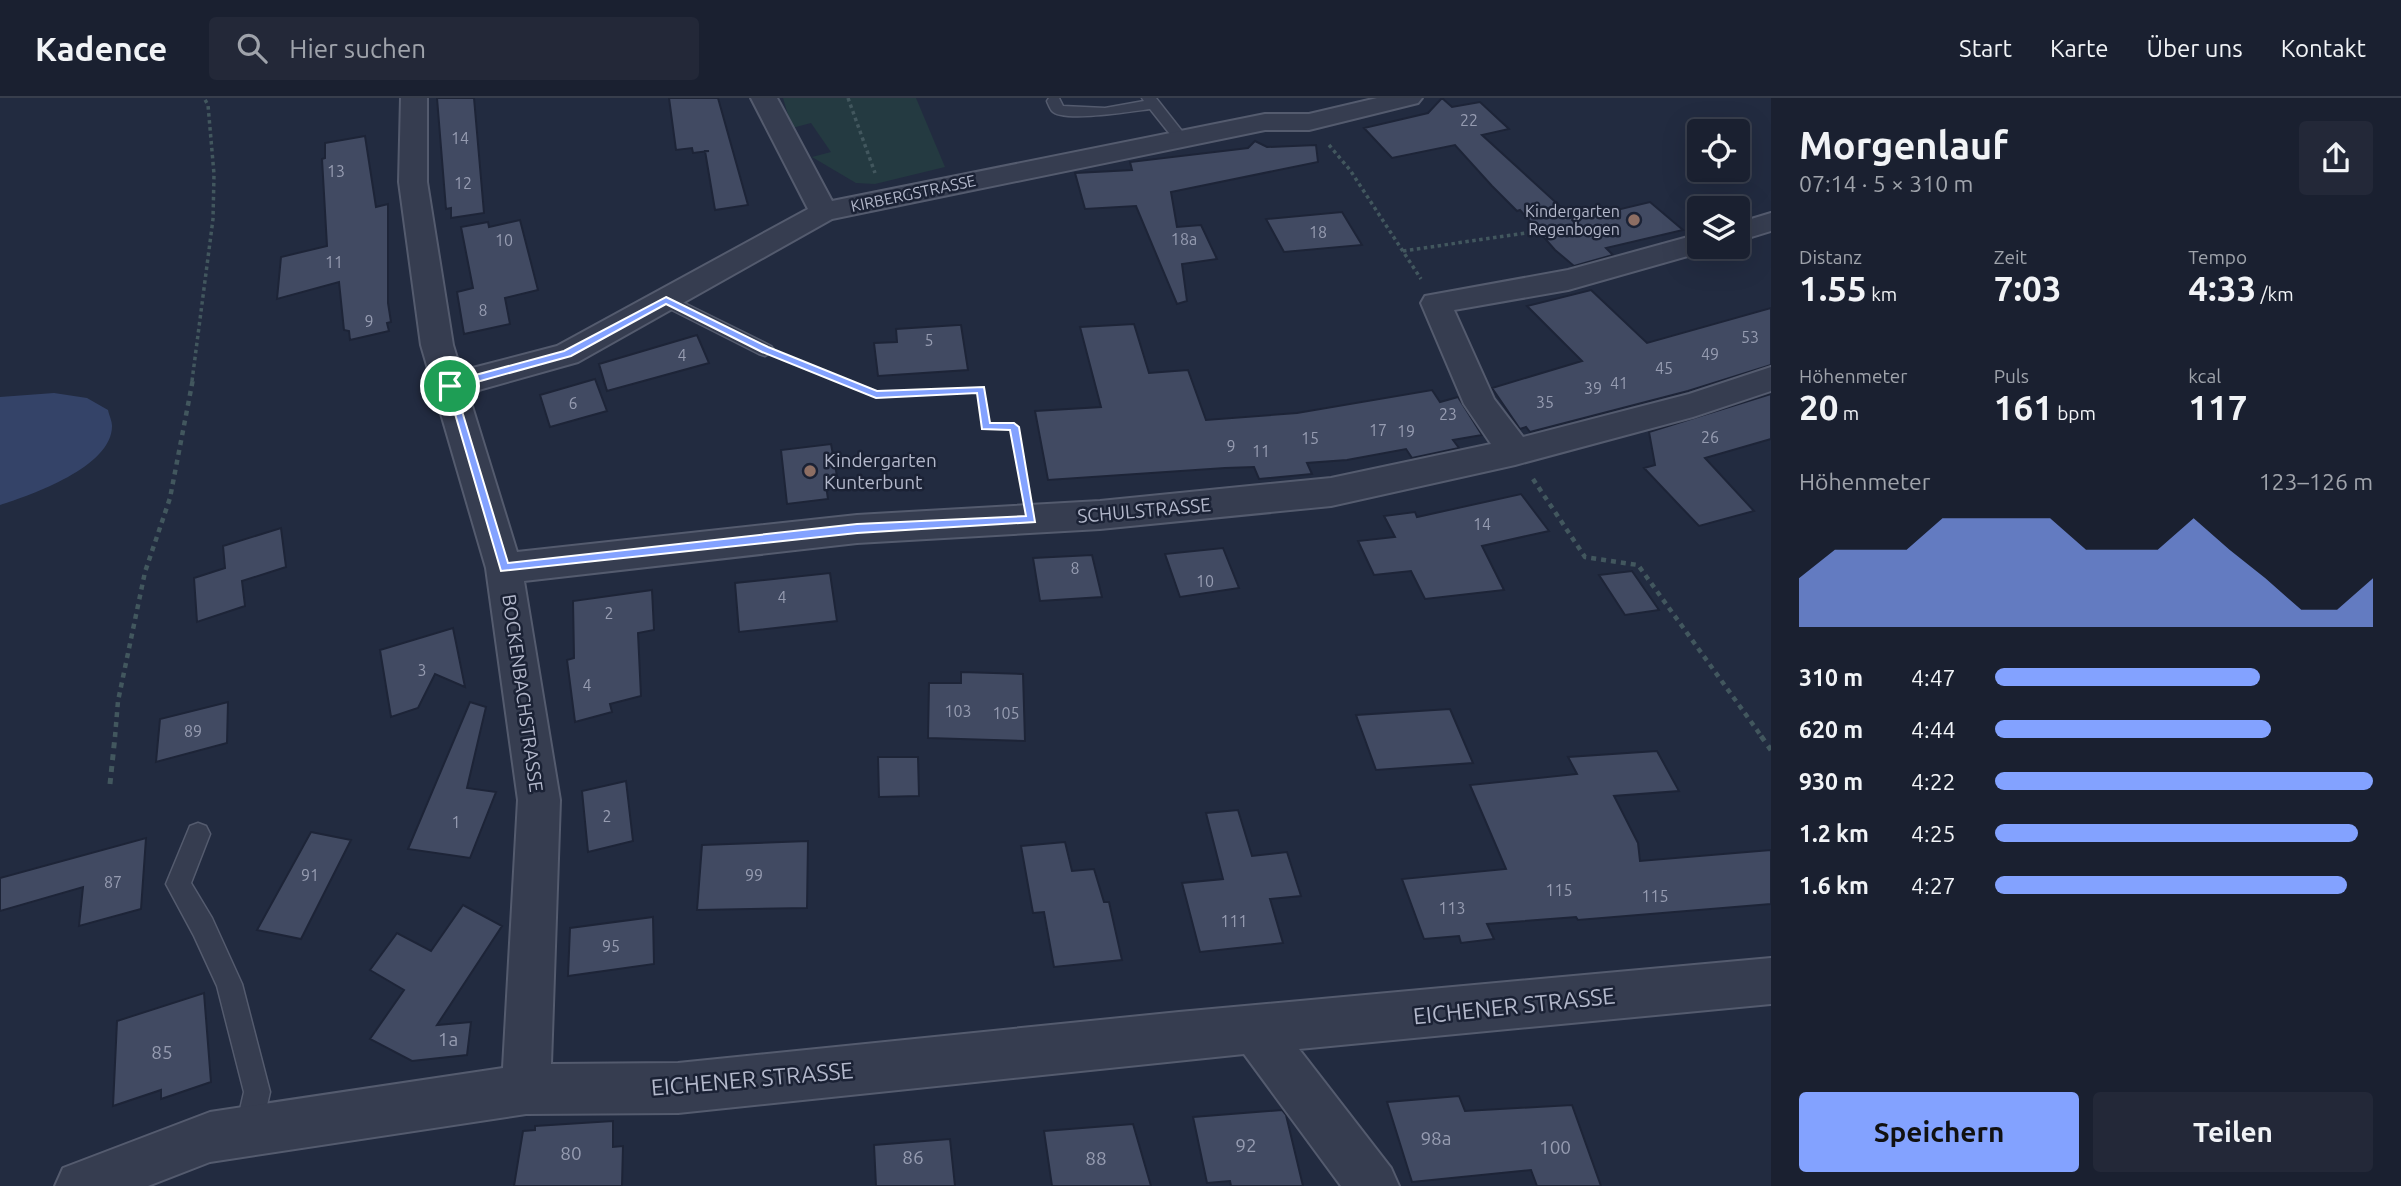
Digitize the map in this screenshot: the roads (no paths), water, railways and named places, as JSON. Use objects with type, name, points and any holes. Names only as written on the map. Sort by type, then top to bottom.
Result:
[{"type":"street","name":"BOCKENBACHSTRASSE","points":[[414,98],[413,182],[437,345],[505,568],[539,800],[526,1089]]},
{"type":"street","points":[[764,98],[824,212]]},
{"type":"street","points":[[1244,98],[1265,122]]},
{"type":"street","name":"KIRBERGSTRASSE","points":[[450,386],[567,354],[824,212],[1265,122],[1309,122],[1409,98]]},
{"type":"street","points":[[1750,228],[1771,222]]},
{"type":"street","points":[[1515,452],[1480,404],[1436,303],[1568,280],[1687,246]]},
{"type":"street","name":"SCHULSTRASSE","points":[[505,568],[857,528],[1100,515],[1331,492],[1515,452],[1693,405],[1771,379]]},
{"type":"street","name":"EICHENER STRASSE","points":[[81,1186],[210,1137],[526,1089],[678,1088],[1771,981]]},
{"type":"street","points":[[1256,1031],[1373,1186]]},
{"type":"lane","points":[[1054,101],[1058,110],[1105,112],[1151,101],[1182,140]]},
{"type":"lane","points":[[666,300],[765,350]]},
{"type":"lane","points":[[198,834],[178,884],[203,927],[229,984],[257,1092],[249,1131]]},
{"type":"water","points":[[54,393],[87,398],[108,410],[112,426],[108,441],[99,454],[68,477],[0,505],[0,397]]},
{"type":"place","name":"Kindergarten Regenbogen","points":[[1634,220]]},
{"type":"place","name":"Kindergarten Kunterbunt","points":[[810,471]]}]
